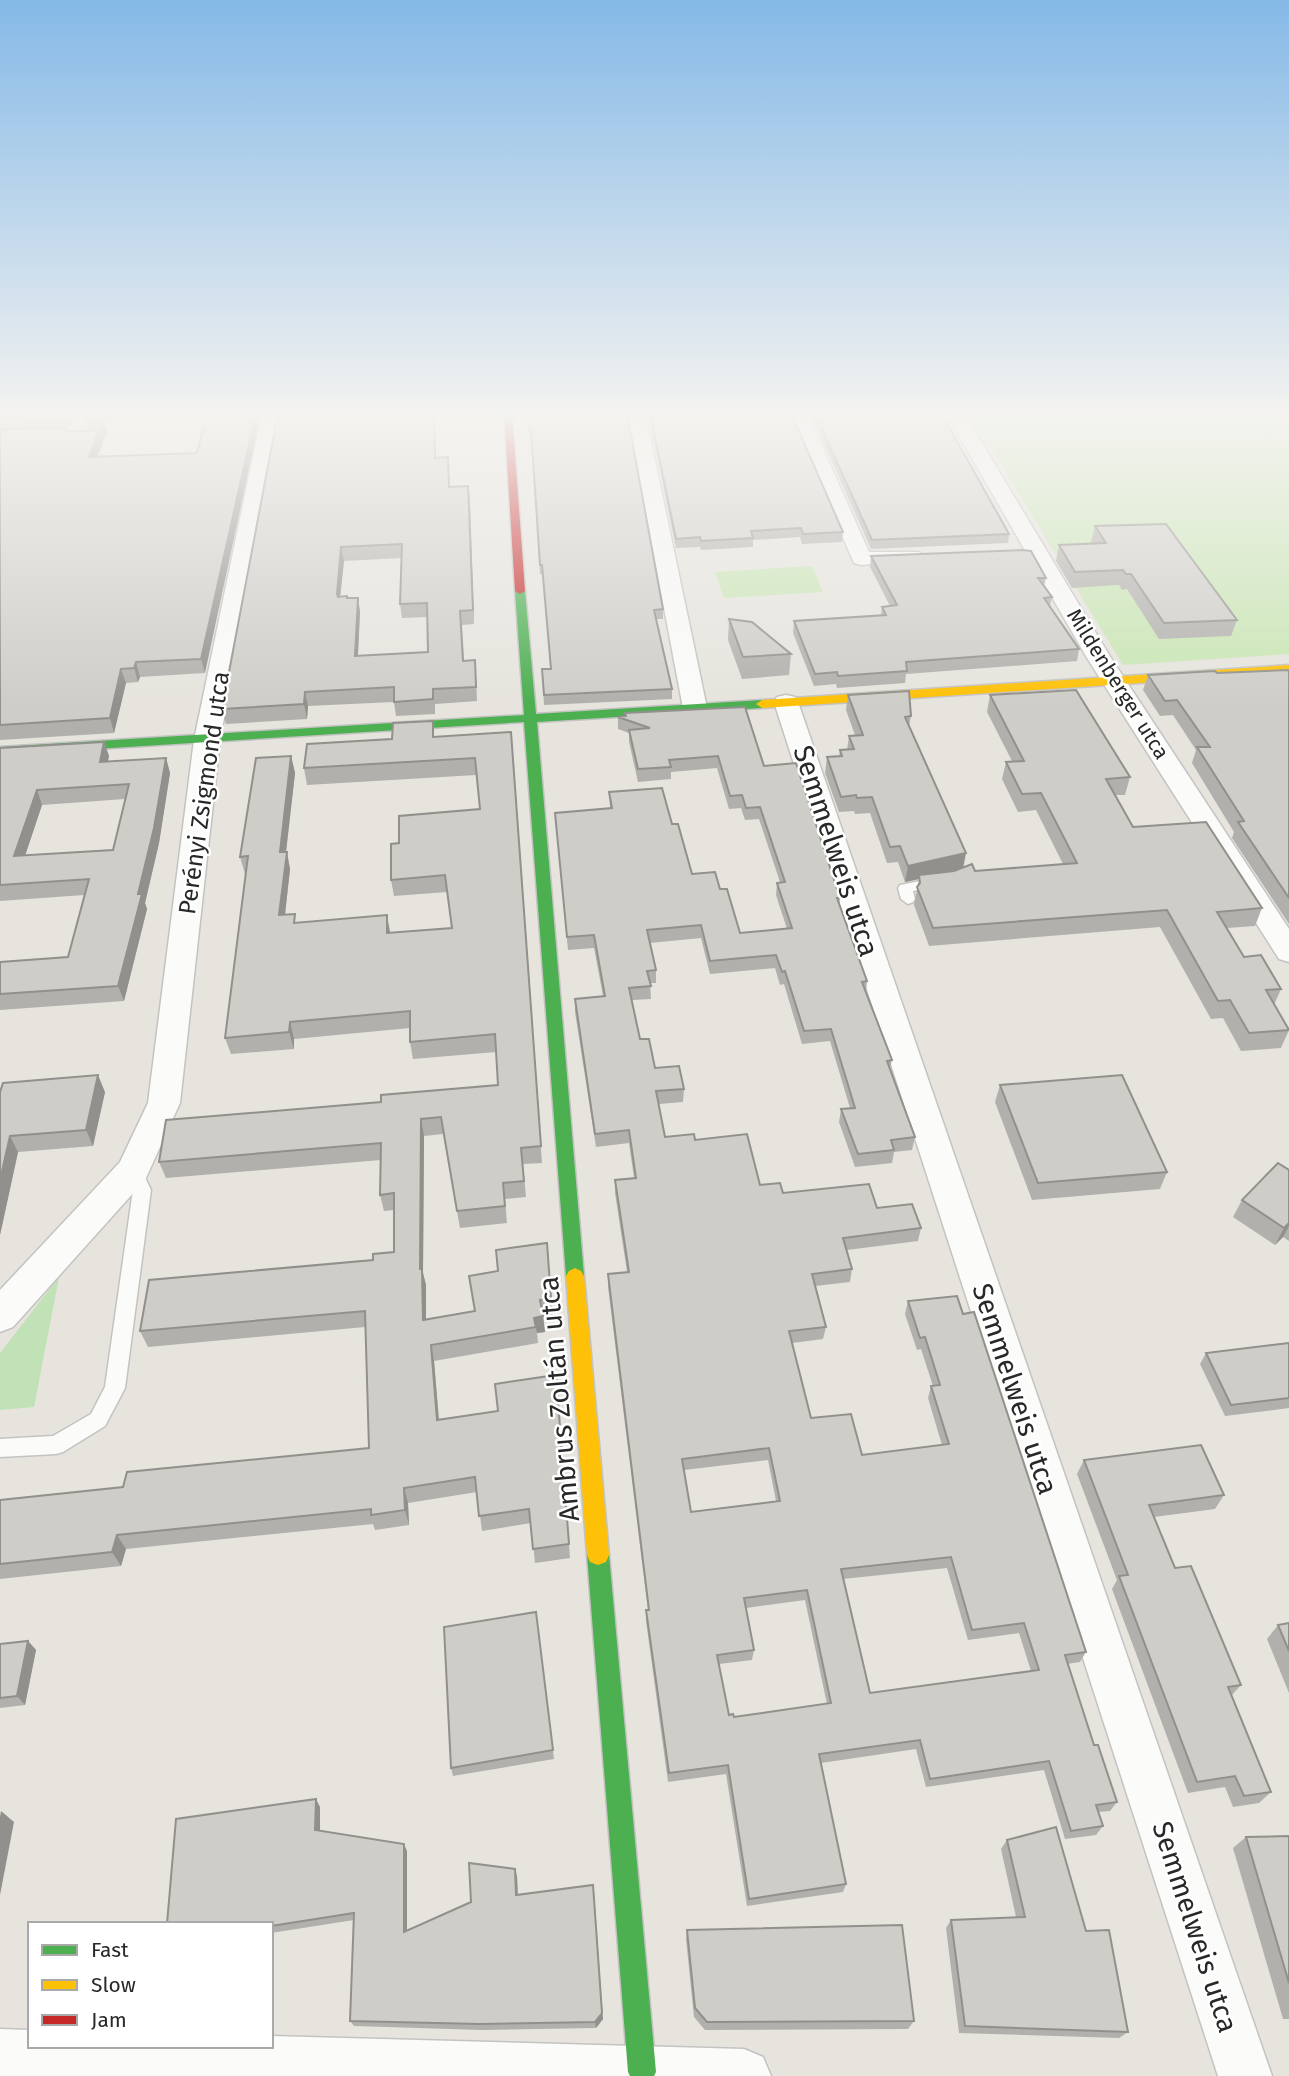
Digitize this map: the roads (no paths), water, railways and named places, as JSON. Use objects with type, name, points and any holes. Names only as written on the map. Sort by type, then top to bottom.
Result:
[{"type":"street","name":"Perényi Zsigmond utca","points":[[0,1316],[133,1170],[164,1103],[207,740],[252,510]]},
{"type":"street","name":"Ambrus Zoltán utca","points":[[514,510],[528,720],[642,2072]]},
{"type":"street","points":[[655,510],[695,708]]},
{"type":"street","points":[[840,510],[861,559],[938,555]]},
{"type":"street","name":"Mildenberger utca","points":[[1004,510],[1026,552],[1115,679],[1289,951]]},
{"type":"street","points":[[0,751],[528,720],[1289,669]]},
{"type":"street","name":"Semmelweis utca","points":[[786,702],[1245,2076]]},
{"type":"street","points":[[0,2056],[744,2076]]},
{"type":"lane","points":[[908,899],[905,888],[950,881]]},
{"type":"lane","points":[[0,1448],[56,1445],[98,1420],[115,1388],[142,1190],[133,1170]]}]
